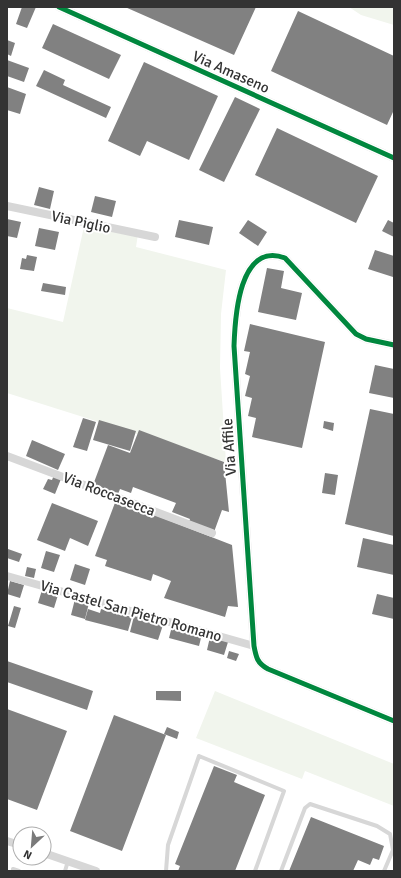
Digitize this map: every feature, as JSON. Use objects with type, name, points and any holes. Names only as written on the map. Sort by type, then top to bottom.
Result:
[{"type":"street","name":"Via Amaseno","points":[[59,7],[394,158]]},
{"type":"street","name":"Via Piglio","points":[[7,206],[155,237]]},
{"type":"street","name":"Via Affile","points":[[394,345],[366,339],[356,334],[285,258],[274,255],[268,256],[257,261],[248,269],[238,305],[234,346],[254,646],[257,660],[261,665],[394,721]]},
{"type":"street","name":"Via Roccasecca","points":[[7,456],[212,533]]},
{"type":"street","name":"Via Castel San Pietro Romano","points":[[7,576],[254,646]]},
{"type":"street","points":[[52,855],[96,871]]},
{"type":"lane","points":[[166,871],[168,845],[199,756],[284,792],[255,871]]},
{"type":"lane","points":[[281,871],[305,808],[310,804],[377,826],[390,834],[393,850],[384,871]]},
{"type":"lane","points":[[65,871],[68,860]]},
{"type":"lane","points":[[13,869],[19,871]]},
{"type":"shaded area","points":[[349,7],[394,7],[394,25],[361,15]]},
{"type":"shaded area","points":[[85,222],[138,234],[136,247],[226,270],[221,314],[220,368],[226,462],[7,393],[7,308],[63,322]]},
{"type":"shaded area","points":[[215,691],[394,764],[394,806],[305,771],[302,779],[196,738]]},
{"type":"building","points":[[22,7],[36,7],[27,28],[16,24]]},
{"type":"building","points":[[125,7],[256,7],[234,55]]},
{"type":"building","points":[[298,11],[394,56],[394,113],[393,112],[387,125],[271,71]]},
{"type":"building","points":[[53,24],[121,55],[109,79],[42,48]]},
{"type":"building","points":[[7,40],[15,43],[11,56],[7,54]]},
{"type":"building","points":[[7,60],[29,68],[24,82],[7,76]]},
{"type":"building","points":[[144,62],[218,96],[189,160],[147,141],[140,156],[108,141]]},
{"type":"building","points":[[44,70],[65,80],[63,85],[111,107],[106,118],[36,86]]},
{"type":"building","points":[[7,87],[26,94],[20,114],[7,110]]},
{"type":"building","points":[[235,97],[260,109],[224,182],[199,170]]},
{"type":"building","points":[[277,128],[378,176],[356,223],[255,175]]},
{"type":"building","points":[[39,187],[54,191],[50,209],[34,205]]},
{"type":"building","points":[[95,196],[116,201],[112,217],[91,212]]},
{"type":"building","points":[[7,219],[21,222],[17,238],[7,236]]},
{"type":"building","points":[[179,220],[213,227],[209,245],[175,237]]},
{"type":"building","points":[[248,220],[267,232],[258,246],[239,233]]},
{"type":"building","points":[[388,220],[394,223],[394,237],[382,231]]},
{"type":"building","points":[[39,228],[59,232],[55,250],[35,246]]},
{"type":"building","points":[[375,250],[394,256],[393,277],[368,269]]},
{"type":"building","points":[[27,255],[37,257],[34,271],[20,269],[22,258],[26,259]]},
{"type":"building","points":[[267,268],[284,271],[281,288],[302,293],[296,320],[258,312]]},
{"type":"building","points":[[43,283],[66,287],[65,295],[41,291]]},
{"type":"building","points":[[250,324],[325,342],[302,448],[252,437],[256,418],[248,416],[252,398],[245,396],[250,376],[245,374],[250,352],[244,351]]},
{"type":"building","points":[[375,365],[394,369],[394,398],[369,393]]},
{"type":"building","points":[[370,409],[394,414],[394,536],[345,524]]},
{"type":"building","points":[[83,418],[96,422],[87,451],[73,447]]},
{"type":"building","points":[[99,420],[136,431],[130,451],[93,440]]},
{"type":"building","points":[[324,421],[334,423],[333,431],[323,428]]},
{"type":"building","points":[[139,430],[224,462],[229,512],[222,510],[214,532],[189,522],[190,519],[172,512],[176,503],[133,487],[131,493],[120,489],[118,494],[93,485],[108,445],[130,453]]},
{"type":"building","points":[[32,440],[65,454],[58,470],[26,456]]},
{"type":"building","points":[[325,473],[338,475],[335,495],[322,493]]},
{"type":"building","points":[[54,475],[61,479],[55,494],[43,489],[48,479],[52,480]]},
{"type":"building","points":[[116,500],[232,545],[238,607],[228,606],[225,617],[164,598],[171,581],[153,574],[151,581],[105,566],[107,560],[95,556]]},
{"type":"building","points":[[52,503],[98,521],[88,546],[70,538],[65,551],[37,540]]},
{"type":"building","points":[[363,538],[394,545],[394,575],[357,567]]},
{"type":"building","points":[[8,549],[22,554],[19,562],[7,558]]},
{"type":"building","points":[[46,551],[60,555],[54,572],[41,568]]},
{"type":"building","points":[[75,564],[90,569],[85,585],[70,580]]},
{"type":"building","points":[[27,567],[36,569],[34,578],[25,576]]},
{"type":"building","points":[[10,581],[24,585],[20,598],[7,594]]},
{"type":"building","points":[[42,590],[58,595],[54,608],[38,603]]},
{"type":"building","points":[[377,594],[394,598],[394,619],[372,614]]},
{"type":"building","points":[[75,599],[89,603],[85,619],[71,615]]},
{"type":"building","points":[[14,606],[21,608],[15,628],[8,626]]},
{"type":"building","points":[[88,609],[100,613],[101,609],[132,617],[128,631],[85,620]]},
{"type":"building","points":[[134,616],[163,625],[158,640],[130,632]]},
{"type":"building","points":[[172,626],[202,634],[199,646],[169,638]]},
{"type":"building","points":[[210,637],[228,642],[224,655],[207,650]]},
{"type":"building","points":[[229,651],[239,654],[236,661],[227,658]]},
{"type":"building","points":[[7,661],[93,691],[87,710],[7,682]]},
{"type":"building","points":[[156,691],[181,691],[181,701],[156,700]]},
{"type":"building","points":[[7,709],[67,731],[37,810],[7,799]]},
{"type":"building","points":[[114,715],[166,735],[122,851],[70,831]]},
{"type":"building","points":[[167,727],[179,732],[177,739],[164,734]]},
{"type":"building","points":[[214,766],[237,775],[234,782],[265,795],[235,871],[178,871],[180,866],[175,864]]},
{"type":"building","points":[[311,817],[384,846],[379,860],[373,858],[370,865],[358,860],[353,871],[289,871]]},
{"type":"cycle path","points":[[59,7],[394,158]]},
{"type":"cycle path","points":[[394,345],[366,339],[356,334],[285,258],[270,256],[258,260],[249,271],[238,301],[234,346],[254,646],[256,657],[259,662],[268,669],[394,721]]}]
